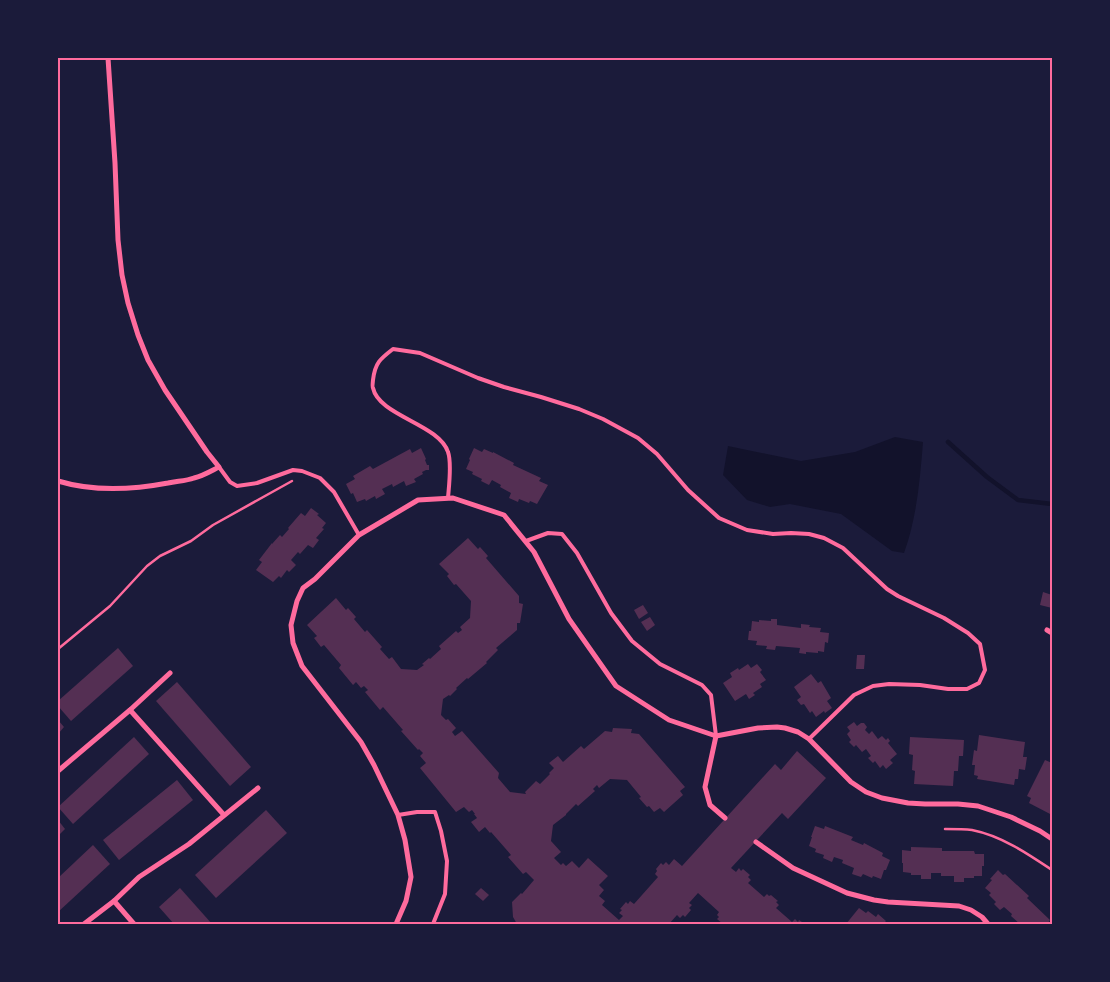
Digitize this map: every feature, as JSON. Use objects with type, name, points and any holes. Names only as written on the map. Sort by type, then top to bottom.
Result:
[{"type":"street","points":[[58,481],[91,488],[146,487],[195,478],[219,467],[164,390],[148,360],[128,303],[122,275],[118,240],[108,58]]},
{"type":"street","points":[[396,924],[406,901],[411,877],[398,815],[361,742],[302,666],[293,643],[291,625],[297,601],[304,588],[359,535],[418,500],[454,498],[504,515],[534,552],[569,619],[616,686],[669,720],[716,736],[758,728],[777,727],[798,732],[809,739],[851,782],[866,792],[882,798],[908,803],[978,806],[1011,817],[1052,839]]},
{"type":"street","points":[[58,771],[130,710],[170,672]]},
{"type":"street","points":[[130,710],[224,815]]},
{"type":"street","points":[[716,736],[705,787],[710,805],[725,818]]},
{"type":"street","points":[[84,924],[114,901],[139,877],[189,844],[258,788]]},
{"type":"street","points":[[756,842],[794,868],[847,893],[888,902],[959,906],[971,910],[982,917],[988,924]]},
{"type":"street","points":[[114,901],[134,924]]},
{"type":"lane","points":[[448,498],[450,468],[448,451],[442,442],[430,431],[399,414],[379,400],[372,388],[374,371],[381,359],[393,349],[420,353],[478,378],[504,387],[541,396],[603,419],[638,438],[657,454],[688,490],[719,518],[747,530],[773,534],[809,534],[824,538],[843,548],[887,589],[944,618],[968,633],[980,644],[985,670],[979,683],[967,689],[948,689],[920,684],[873,686],[854,695],[809,739]]},
{"type":"lane","points":[[219,467],[230,482],[237,486],[257,483],[293,470],[320,478],[334,492],[359,535]]},
{"type":"lane","points":[[526,541],[548,533],[562,534],[578,553],[611,613],[632,641],[660,664],[702,686],[711,695],[716,736]]},
{"type":"lane","points":[[398,815],[416,812],[435,812],[442,832],[447,861],[445,894],[433,924]]},
{"type":"path","points":[[58,649],[110,606],[147,566],[160,556],[191,541],[213,525],[306,473]]},
{"type":"path","points":[[945,829],[972,830],[991,835],[1022,850],[1052,870]]},
{"type":"shaded area","points":[[895,437],[923,442],[915,512],[904,553],[892,551],[841,514],[790,504],[770,507],[747,500],[723,475],[728,446],[801,461],[855,452]]},
{"type":"building","points":[[421,448],[427,465],[429,465],[429,470],[422,472],[423,474],[414,479],[416,482],[406,486],[404,481],[393,487],[392,484],[382,489],[385,494],[376,499],[375,496],[366,501],[365,499],[357,502],[353,493],[351,494],[346,484],[355,479],[353,476],[370,466],[373,469],[410,449],[412,453]]},
{"type":"building","points":[[474,448],[482,452],[484,449],[493,452],[514,463],[513,465],[541,478],[539,481],[548,485],[537,504],[519,499],[518,502],[509,498],[511,493],[500,487],[501,485],[492,480],[489,485],[472,474],[473,472],[466,469]]},
{"type":"building","points":[[311,508],[326,523],[322,528],[324,529],[316,538],[319,540],[313,548],[308,545],[300,554],[298,552],[291,560],[296,565],[289,572],[287,570],[281,578],[279,576],[273,582],[256,570],[262,562],[259,560],[280,535],[282,537],[301,513],[305,516]]},
{"type":"building","points":[[468,538],[488,556],[486,558],[519,596],[519,603],[523,604],[520,623],[517,623],[517,630],[496,648],[498,650],[487,663],[467,678],[450,696],[443,699],[441,715],[446,720],[448,719],[456,728],[452,732],[455,736],[462,731],[499,773],[498,778],[510,792],[526,794],[525,792],[536,781],[540,784],[550,774],[554,768],[549,763],[558,756],[563,762],[581,746],[584,749],[605,731],[612,732],[613,728],[632,729],[631,733],[639,734],[685,787],[680,791],[683,795],[664,812],[660,808],[654,812],[639,798],[641,797],[627,780],[610,779],[599,788],[597,785],[593,789],[595,791],[578,806],[576,804],[553,825],[551,841],[561,852],[554,858],[561,865],[563,863],[566,866],[572,861],[579,868],[588,858],[608,876],[599,885],[604,890],[599,896],[605,901],[602,905],[619,920],[623,916],[619,913],[622,910],[620,909],[626,902],[628,904],[630,901],[634,904],[658,877],[655,874],[656,869],[661,863],[663,865],[666,862],[669,865],[674,859],[682,866],[775,764],[781,770],[797,751],[826,778],[788,819],[782,813],[731,868],[736,872],[739,868],[741,871],[743,869],[750,875],[748,877],[751,880],[748,883],[764,897],[767,894],[771,895],[778,901],[776,902],[779,905],[776,908],[792,922],[795,919],[805,924],[723,924],[717,919],[719,912],[698,893],[689,903],[692,905],[689,908],[691,910],[685,917],[683,915],[680,918],[677,915],[669,924],[517,924],[513,917],[512,902],[534,880],[526,872],[523,874],[508,857],[511,855],[491,832],[485,827],[479,832],[471,822],[477,818],[472,810],[469,812],[464,807],[456,812],[420,768],[426,763],[420,756],[423,753],[401,731],[403,730],[383,707],[380,710],[365,692],[368,690],[364,686],[361,688],[356,682],[353,685],[339,668],[341,665],[324,645],[321,647],[314,638],[317,636],[307,625],[336,598],[346,610],[348,608],[356,617],[354,619],[382,647],[380,649],[389,659],[392,657],[401,669],[417,670],[441,649],[439,646],[456,631],[458,633],[462,630],[460,627],[470,618],[471,601],[456,584],[454,585],[447,576],[449,574],[439,564]]},
{"type":"building","points":[[1043,592],[1052,595],[1052,608],[1040,605]]},
{"type":"building","points":[[643,605],[648,613],[639,619],[634,610]]},
{"type":"building","points":[[650,617],[655,625],[647,631],[641,622]]},
{"type":"building","points":[[771,619],[777,619],[777,625],[801,628],[801,624],[821,628],[820,632],[829,633],[828,643],[825,642],[824,652],[806,652],[806,654],[799,653],[800,648],[776,646],[775,650],[766,649],[767,646],[756,645],[757,641],[748,640],[752,621],[771,621]]},
{"type":"building","points":[[118,648],[133,666],[71,721],[58,706],[58,701]]},
{"type":"building","points":[[857,655],[865,655],[864,669],[856,669]]},
{"type":"building","points":[[748,664],[751,668],[757,664],[766,680],[760,684],[762,687],[753,693],[755,695],[749,699],[746,694],[735,701],[723,683],[732,677],[730,673]]},
{"type":"building","points":[[811,674],[818,683],[821,681],[831,698],[827,701],[832,708],[816,717],[812,711],[810,713],[804,704],[801,705],[797,700],[801,697],[794,687]]},
{"type":"building","points":[[177,682],[251,767],[230,786],[156,701]]},
{"type":"building","points":[[58,720],[64,727],[58,734]]},
{"type":"building","points":[[854,722],[857,726],[864,723],[867,727],[865,730],[869,734],[872,731],[878,739],[882,736],[886,740],[888,738],[890,741],[888,743],[897,754],[890,760],[893,763],[886,769],[883,765],[880,768],[875,761],[873,763],[868,758],[871,756],[866,749],[862,752],[856,745],[854,747],[849,742],[851,740],[847,734],[850,731],[847,727]]},
{"type":"building","points":[[979,735],[1025,742],[1023,757],[1027,757],[1025,770],[1019,769],[1018,779],[1015,779],[1014,785],[977,779],[978,776],[974,775],[975,765],[972,765],[974,750],[977,751]]},
{"type":"building","points":[[134,737],[149,754],[73,824],[58,807]]},
{"type":"building","points":[[910,737],[964,740],[963,756],[959,756],[958,771],[954,771],[953,786],[914,784],[915,771],[912,770],[913,755],[909,754]]},
{"type":"building","points":[[1045,760],[1052,763],[1052,815],[1029,803],[1031,798],[1027,796]]},
{"type":"building","points":[[177,780],[193,800],[119,860],[103,840]]},
{"type":"building","points":[[266,810],[287,833],[216,898],[195,875]]},
{"type":"building","points":[[58,820],[65,829],[58,836]]},
{"type":"building","points":[[815,826],[824,829],[825,826],[853,837],[851,840],[863,845],[864,843],[883,853],[882,856],[890,860],[881,879],[863,874],[861,877],[852,874],[854,868],[842,863],[843,860],[834,857],[832,862],[823,858],[824,855],[815,852],[816,849],[809,846]]},
{"type":"building","points":[[93,845],[110,864],[58,912],[58,878]]},
{"type":"building","points":[[911,847],[942,848],[942,851],[974,851],[975,854],[984,854],[982,876],[964,878],[964,882],[954,882],[954,876],[941,876],[941,873],[931,873],[931,879],[921,879],[921,875],[911,875],[911,873],[903,872],[902,850],[911,851]]},
{"type":"building","points":[[998,870],[1029,896],[1027,898],[1050,920],[1048,923],[1050,924],[1020,924],[1004,907],[1000,910],[994,904],[996,902],[989,895],[991,893],[985,888]]},
{"type":"building","points":[[180,888],[212,924],[174,924],[159,907]]},
{"type":"building","points":[[481,888],[489,895],[483,901],[475,894]]},
{"type":"building","points":[[859,908],[866,913],[868,911],[876,917],[878,914],[886,921],[883,924],[846,924]]},
{"type":"waterway","points":[[948,442],[987,477],[1018,500],[1052,504]]}]
